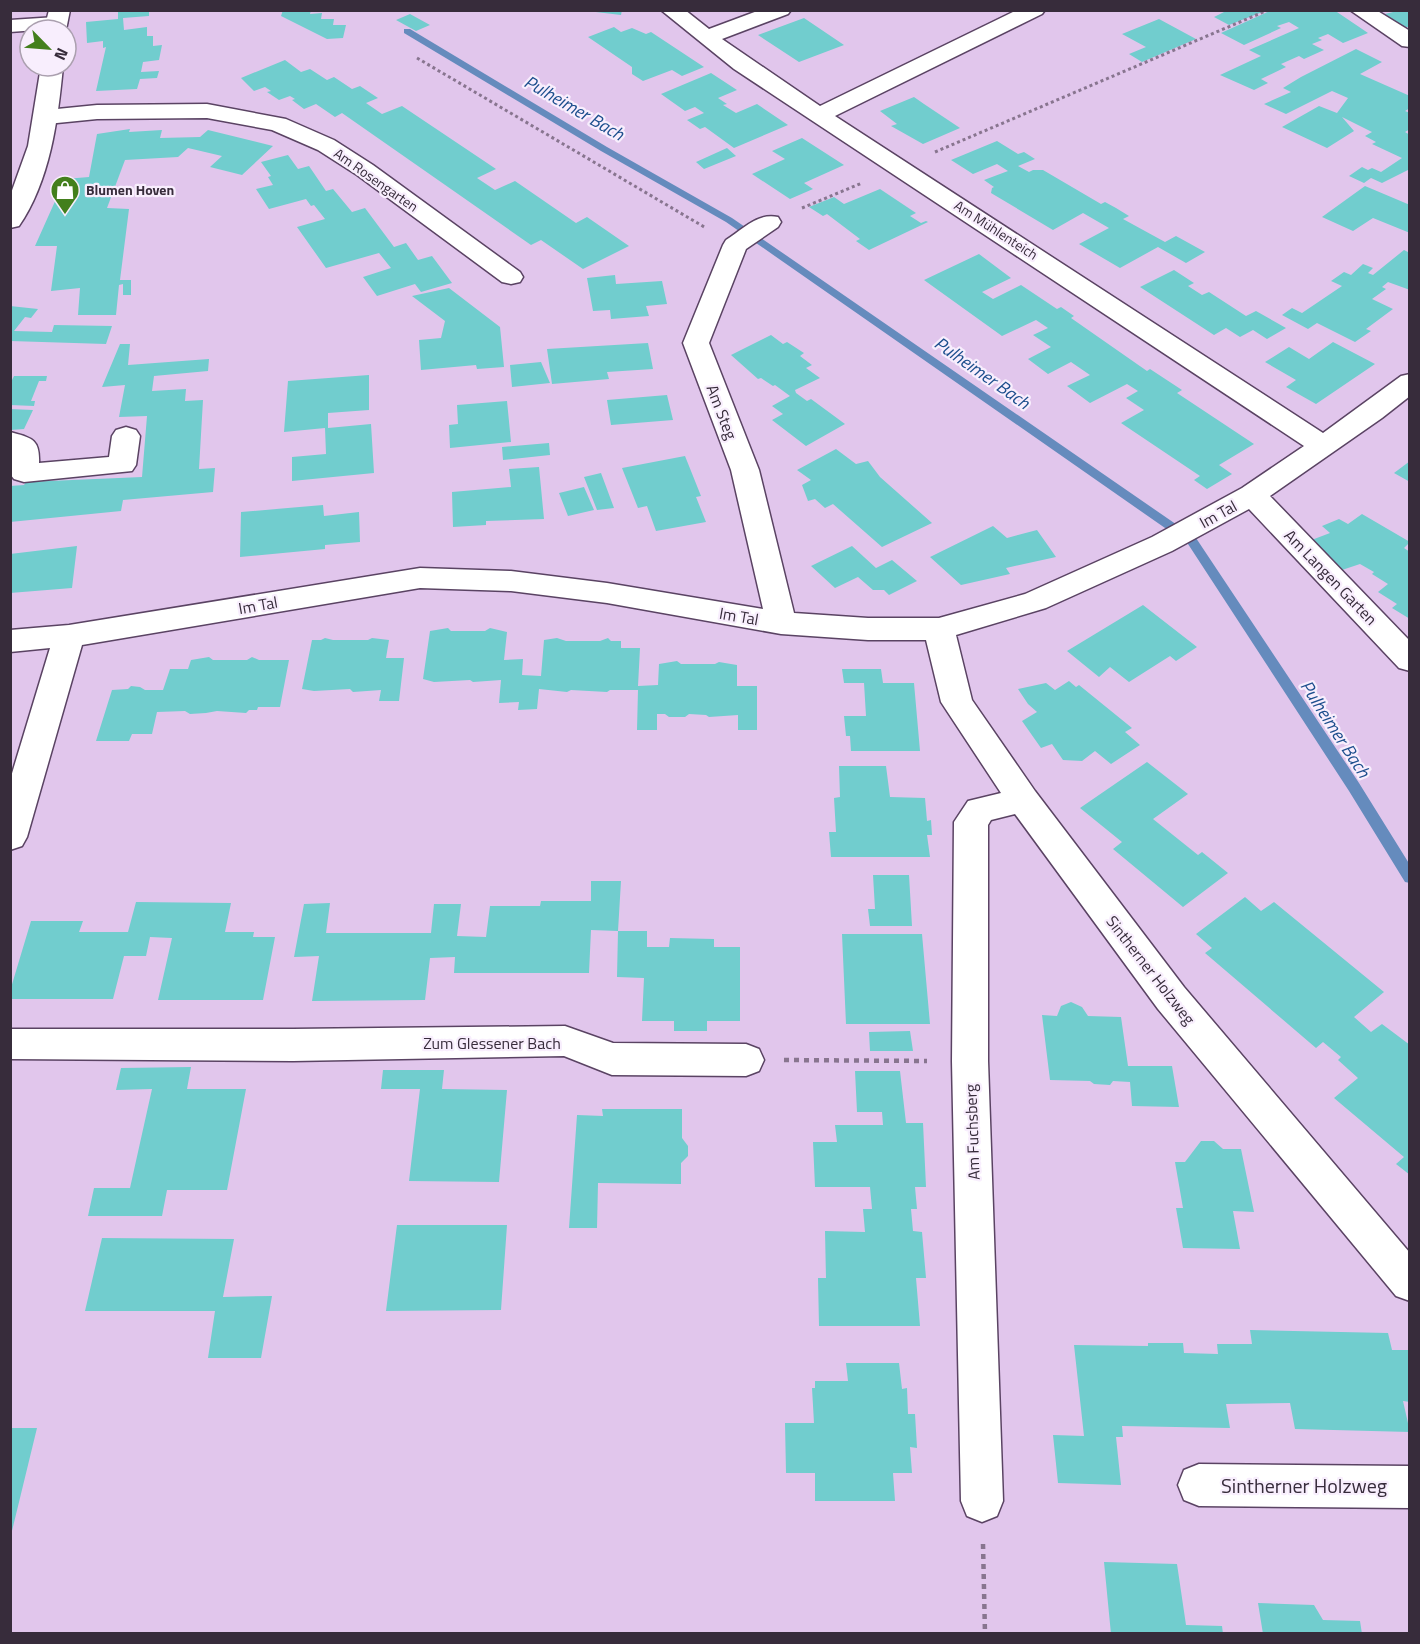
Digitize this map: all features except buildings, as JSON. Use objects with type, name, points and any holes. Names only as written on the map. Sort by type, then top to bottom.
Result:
[{"type":"street","name":"Am Mühlenteich","points":[[671,10],[819,115],[1324,446]]},
{"type":"street","points":[[707,37],[781,10]]},
{"type":"street","points":[[819,115],[1035,10]]},
{"type":"street","points":[[1360,10],[1410,41]]},
{"type":"street","points":[[10,221],[32,176],[47,117],[51,78]]},
{"type":"street","name":"Am Rosengarten","points":[[47,117],[97,112],[207,111],[278,124],[326,146],[365,170],[511,277]]},
{"type":"street","points":[[735,245],[769,222]]},
{"type":"street","name":"Am Steg","points":[[735,245],[696,343],[745,470],[781,624]]},
{"type":"street","name":"Im Tal","points":[[10,641],[69,636],[420,578],[511,581],[607,593],[781,624],[868,629],[939,629],[1035,601],[1162,544],[1252,495],[1372,412],[1410,382]]},
{"type":"street","points":[[10,441],[26,448],[24,473],[122,465],[126,436]]},
{"type":"street","name":"Am Langen Garten","points":[[1252,495],[1410,660]]},
{"type":"street","name":"Sintherner Holzweg","points":[[939,629],[957,702],[1023,800],[1171,998],[1410,1283]]},
{"type":"street","points":[[10,837],[69,636]]},
{"type":"street","name":"Am Fuchsberg","points":[[982,1501],[970,1061],[971,822],[980,810],[1023,800]]},
{"type":"street","name":"Zum Glessener Bach","points":[[10,1044],[565,1041],[612,1059],[746,1060]]},
{"type":"street","name":"Sintherner Holzweg","points":[[1199,1485],[1410,1487]]},
{"type":"path","points":[[769,222],[1268,10]]},
{"type":"path","points":[[417,58],[735,245]]},
{"type":"path","points":[[746,1060],[970,1061]]},
{"type":"path","points":[[982,1501],[985,1634]]},
{"type":"waterway","name":"Pulheimer Bach","points":[[407,31],[604,149],[729,220],[1192,541],[1354,787],[1410,878]]},
{"type":"place","name":"Blumen Hoven","points":[[65,216]]}]
